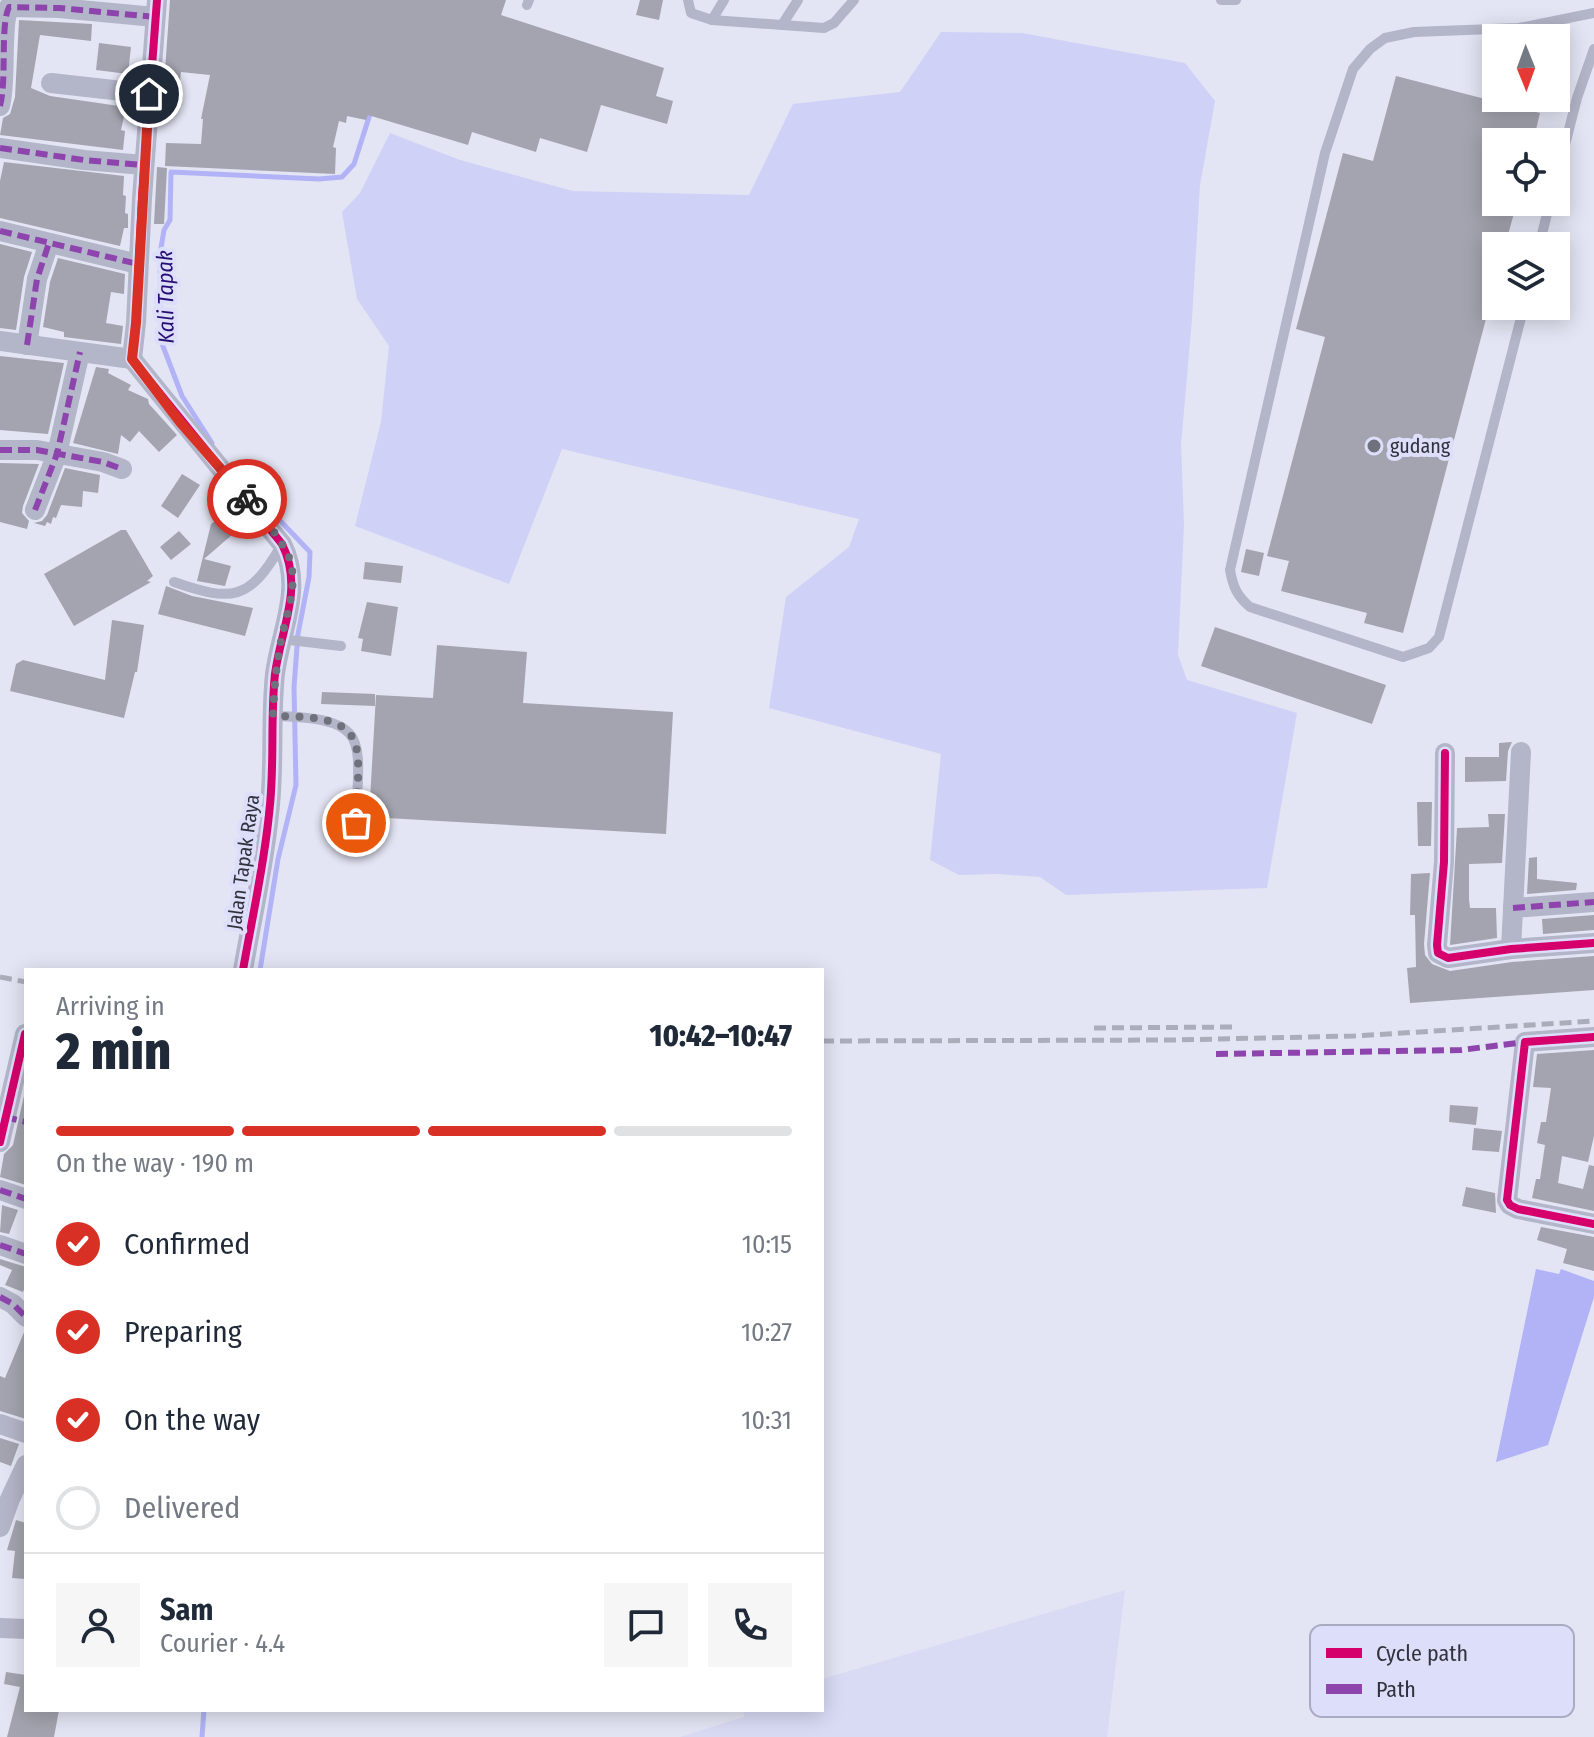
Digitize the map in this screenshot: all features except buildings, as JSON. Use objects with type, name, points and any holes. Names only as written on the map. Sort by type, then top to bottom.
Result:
[{"type":"street","points":[[0,106],[4,83],[3,23],[9,7],[156,9],[132,359],[0,341]]},
{"type":"street","points":[[51,83],[149,94]]},
{"type":"street","points":[[0,148],[144,165]]},
{"type":"street","points":[[0,231],[138,264]]},
{"type":"street","points":[[27,345],[37,279],[49,243]]},
{"type":"street","points":[[35,510],[57,454],[80,352]]},
{"type":"street","name":"Jalan Tapak Raya","points":[[132,359],[282,544],[290,561],[292,595],[275,675],[277,716],[270,813],[243,968]]},
{"type":"street","points":[[0,450],[37,450],[103,462],[122,469]]},
{"type":"street","points":[[1511,949],[1521,752]]},
{"type":"street","points":[[1445,753],[1444,862],[1437,951],[1448,958],[1511,949],[1594,943]]},
{"type":"street","points":[[1513,908],[1594,902]]},
{"type":"street","points":[[1594,1037],[1525,1042],[1507,1200],[1518,1209],[1594,1224]]},
{"type":"street","points":[[0,1142],[24,1038]]},
{"type":"street","points":[[5,1117],[24,1122]]},
{"type":"street","points":[[0,1190],[24,1198]]},
{"type":"street","points":[[0,1245],[24,1253]]},
{"type":"street","points":[[0,1297],[24,1315]]},
{"type":"street","points":[[0,1424],[24,1432]]},
{"type":"street","points":[[0,1527],[24,1469]]},
{"type":"street","points":[[0,1620],[0,1637]]},
{"type":"street","points":[[0,1628],[24,1629]]},
{"type":"lane","points":[[688,0],[691,13],[712,20],[824,28],[834,23],[854,0]]},
{"type":"lane","points":[[712,20],[724,0]]},
{"type":"lane","points":[[782,25],[798,0]]},
{"type":"lane","points":[[1221,0],[1236,0]]},
{"type":"lane","points":[[1520,320],[1439,637],[1429,648],[1403,657],[1250,607],[1239,598],[1230,570],[1325,153],[1353,69],[1370,49],[1385,38],[1414,32],[1519,28],[1594,13]]},
{"type":"lane","points":[[1569,128],[1594,49]]},
{"type":"lane","points":[[174,582],[228,596],[253,584],[265,573],[282,544]]},
{"type":"lane","points":[[285,639],[341,646]]},
{"type":"lane","points":[[277,716],[321,718],[341,725],[353,735],[359,750],[356,823]]},
{"type":"shaded area","points":[[941,32],[1022,33],[1185,63],[1215,101],[1200,185],[1181,445],[1184,524],[1178,655],[1187,680],[1297,713],[1267,888],[1066,895],[1040,877],[959,875],[930,860],[941,754],[769,708],[786,597],[849,547],[859,519],[562,449],[509,584],[355,526],[381,422],[389,346],[357,299],[342,212],[360,193],[390,133],[460,160],[573,191],[749,195],[793,104],[900,92]]},
{"type":"shaded area","points":[[1125,1590],[1107,1737],[680,1737],[744,1717],[744,1712],[824,1712],[824,1678]]},
{"type":"water","points":[[1536,1269],[1559,1274],[1561,1269],[1594,1281],[1594,1297],[1548,1445],[1496,1462]]},
{"type":"waterway","name":"Kali Tapak","points":[[212,443],[182,396],[161,341],[160,254],[164,230],[170,220],[171,172],[319,179],[342,177],[354,164],[371,111]]},
{"type":"waterway","name":"Kali Tapak","points":[[249,488],[310,552],[294,687],[296,785],[278,859],[260,968]]},
{"type":"waterway","name":"Kali Tapak","points":[[202,1737],[204,1712]]},
{"type":"railway","points":[[0,977],[24,982]]},
{"type":"railway","points":[[824,1041],[1354,1036],[1594,1021]]},
{"type":"railway","points":[[1094,1028],[1234,1027]]},
{"type":"marked path","points":[[0,106],[9,7],[59,8],[155,17]]},
{"type":"marked path","points":[[0,148],[144,165]]},
{"type":"marked path","points":[[0,231],[138,264]]},
{"type":"marked path","points":[[27,345],[37,279],[49,243]]},
{"type":"marked path","points":[[35,510],[57,454],[80,352]]},
{"type":"marked path","points":[[0,450],[37,450],[103,462],[122,469]]},
{"type":"marked path","points":[[1513,908],[1594,902]]},
{"type":"marked path","points":[[1216,1054],[1461,1050],[1525,1042],[1525,1046]]},
{"type":"marked path","points":[[5,1117],[24,1122]]},
{"type":"marked path","points":[[0,1190],[24,1198]]},
{"type":"marked path","points":[[0,1245],[24,1253]]},
{"type":"marked path","points":[[0,1297],[24,1315]]},
{"type":"cycle path","points":[[157,0],[132,359],[282,544],[291,576],[289,608],[275,674],[267,834],[243,968]]},
{"type":"cycle path","points":[[1445,753],[1444,862],[1438,953],[1448,958],[1511,949],[1594,943]]},
{"type":"cycle path","points":[[1594,1037],[1525,1042],[1507,1200],[1518,1209],[1594,1224]]},
{"type":"cycle path","points":[[0,1142],[24,1038]]},
{"type":"way so far","points":[[247,499],[282,544],[293,578],[275,675],[273,716],[321,718],[341,725],[353,735],[359,750],[356,823]]},
{"type":"place","name":"gudang","points":[[1374,446]]},
{"type":"route","points":[[149,94],[132,359],[180,422],[247,499]]}]
